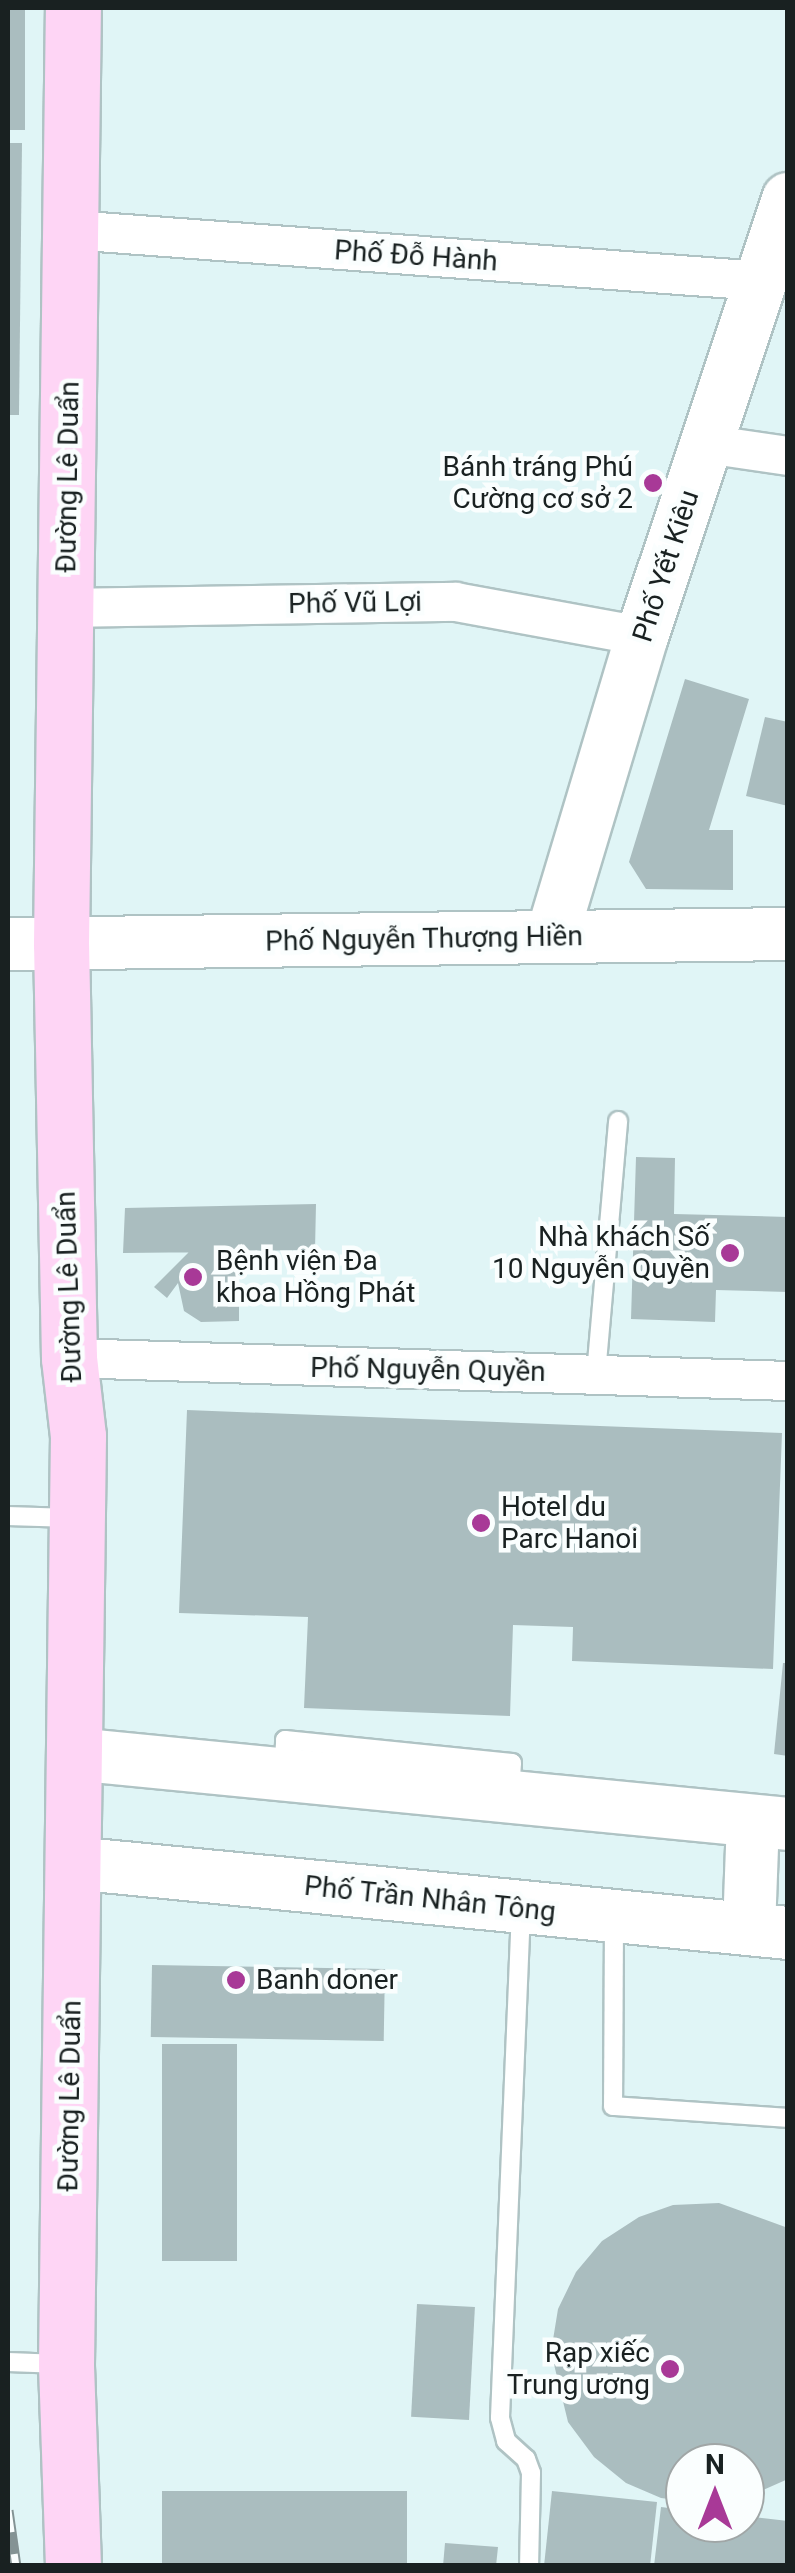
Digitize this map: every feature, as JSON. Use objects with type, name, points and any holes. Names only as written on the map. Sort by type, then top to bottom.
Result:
[{"type":"main road","name":"Đường Lê Duẩn","points":[[73,2566],[66,2364],[78,1436],[69,1358],[61,944],[74,8]]},
{"type":"street","name":"Phố Yết Kiêu","points":[[552,936],[642,636],[788,199]]},
{"type":"street","name":"Phố Đỗ Hành","points":[[70,230],[761,281]]},
{"type":"street","points":[[706,444],[788,456]]},
{"type":"street","name":"Phố Vũ Lợi","points":[[66,608],[456,602],[642,636]]},
{"type":"street","name":"Phố Nguyễn Thượng Hiền","points":[[8,944],[788,934]]},
{"type":"street","name":"Phố Nguyễn Quyền","points":[[69,1358],[788,1381]]},
{"type":"street","points":[[74,1754],[283,1778],[770,1822],[768,1931]]},
{"type":"street","name":"Phố Trần Nhân Tông","points":[[73,1863],[768,1931]]},
{"type":"lane","points":[[596,1374],[618,1121]]},
{"type":"lane","points":[[8,1516],[77,1518]]},
{"type":"lane","points":[[522,1909],[500,2418],[506,2442],[526,2459],[531,2473],[529,2566]]},
{"type":"lane","points":[[614,1916],[612,2106],[788,2118]]},
{"type":"lane","points":[[8,2362],[66,2364]]},
{"type":"building","points":[[8,8],[25,8],[25,130],[8,130]]},
{"type":"building","points":[[8,143],[22,143],[19,415],[8,415]]},
{"type":"building","points":[[685,679],[749,699],[709,830],[733,830],[733,890],[646,889],[629,862]]},
{"type":"building","points":[[765,717],[788,722],[788,806],[746,796]]},
{"type":"building","points":[[636,1157],[675,1158],[674,1214],[788,1217],[788,1292],[716,1290],[715,1322],[631,1319]]},
{"type":"building","name":"Bệnh viện Đa khoa Hồng Phát","points":[[316,1204],[315,1250],[239,1251],[239,1321],[201,1322],[184,1311],[178,1283],[167,1298],[154,1287],[189,1252],[123,1253],[125,1208]]},
{"type":"building","name":"Hotel du Parc Hanoi","points":[[187,1410],[782,1433],[773,1669],[572,1661],[573,1627],[513,1625],[510,1716],[304,1708],[308,1617],[179,1613]]},
{"type":"building","points":[[783,1663],[788,1663],[788,1756],[774,1754]]},
{"type":"building","points":[[152,1965],[385,1969],[384,2041],[151,2037]]},
{"type":"building","points":[[162,2044],[237,2044],[237,2261],[162,2261]]},
{"type":"building","name":"Rạp xiếc Trung ương","points":[[719,2203],[788,2228],[788,2479],[765,2489],[765,2443],[665,2443],[665,2498],[626,2483],[594,2457],[568,2422],[551,2352],[558,2309],[576,2272],[602,2241],[639,2217],[673,2205]]},
{"type":"building","points":[[417,2304],[475,2307],[469,2420],[411,2417]]},
{"type":"building","points":[[162,2491],[407,2491],[407,2563],[162,2563]]},
{"type":"building","points":[[552,2491],[657,2502],[650,2566],[544,2566]]},
{"type":"building","points":[[661,2507],[665,2508],[665,2543],[765,2543],[765,2518],[788,2521],[788,2566],[654,2566]]},
{"type":"building","points":[[445,2543],[498,2547],[496,2566],[443,2566]]},
{"type":"railway","points":[[8,2510],[16,2566]]},
{"type":"place","name":"Bánh tráng Phú Cường cơ sở 2","points":[[653,483]]},
{"type":"place","name":"Nhà khách Số 10 Nguyễn Quyền","points":[[730,1253]]},
{"type":"place","name":"Bệnh viện Đa khoa Hồng Phát","points":[[193,1277]]},
{"type":"place","name":"Hotel du Parc Hanoi","points":[[481,1523]]},
{"type":"place","name":"Banh doner","points":[[236,1980]]},
{"type":"place","name":"Rạp xiếc Trung ương","points":[[670,2369]]}]
